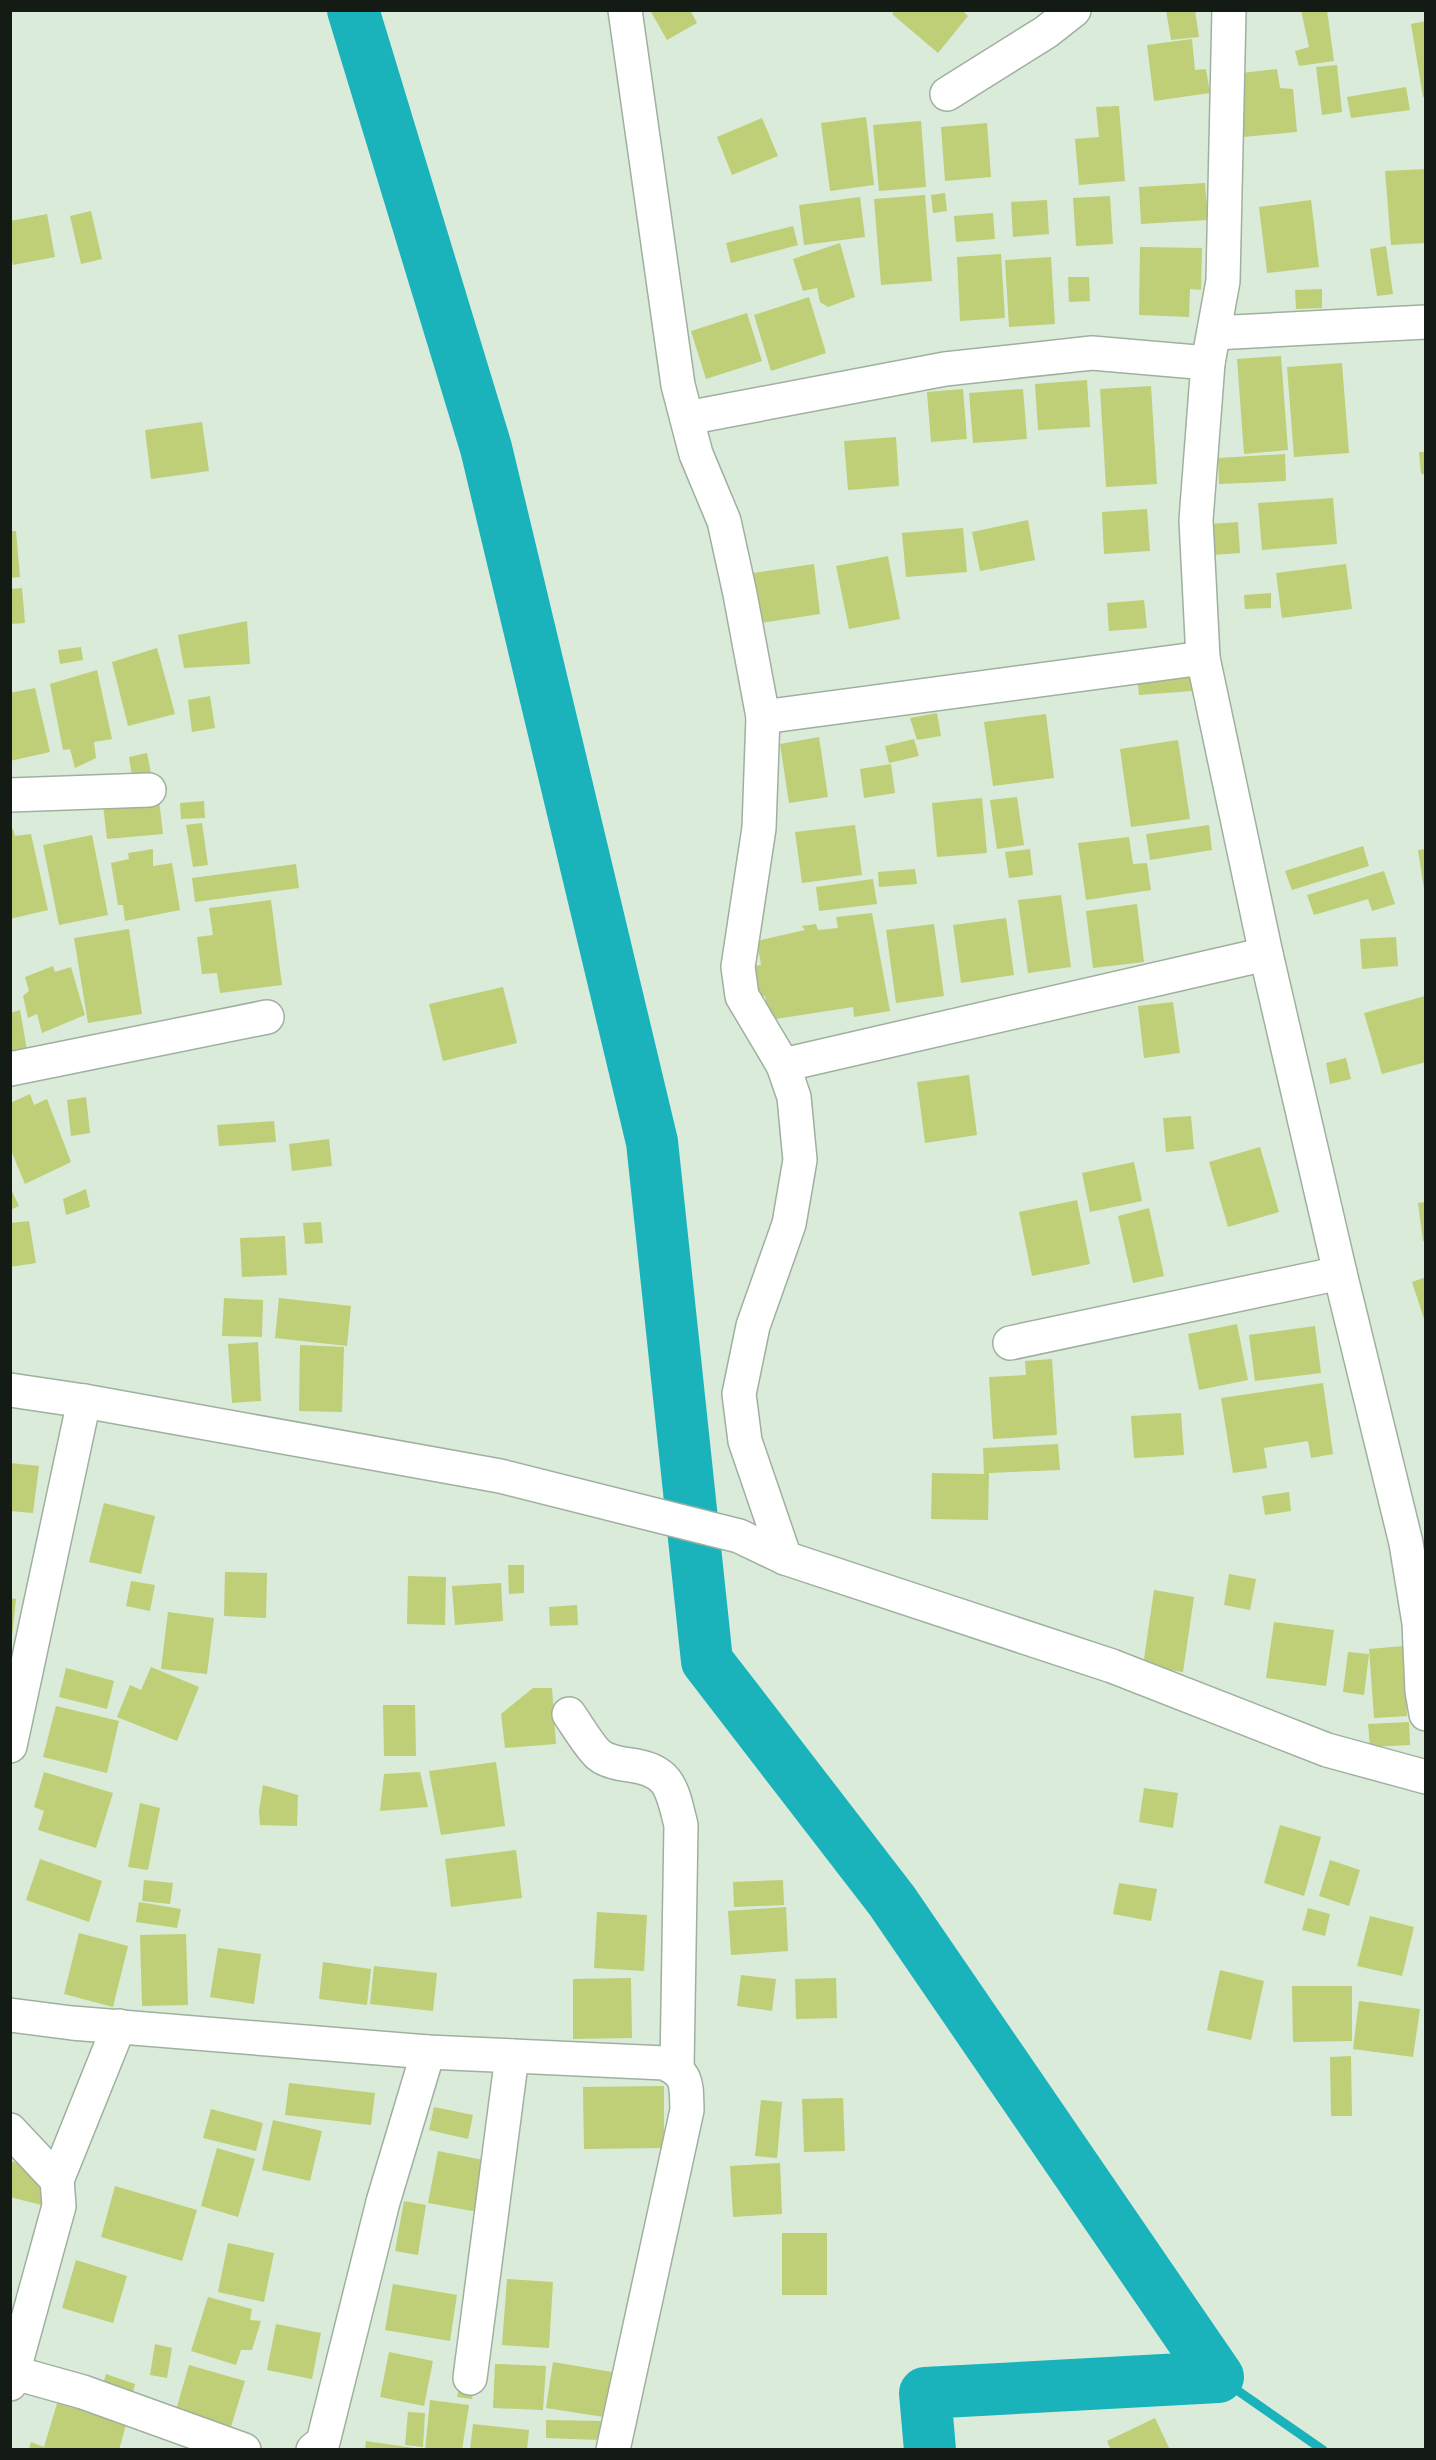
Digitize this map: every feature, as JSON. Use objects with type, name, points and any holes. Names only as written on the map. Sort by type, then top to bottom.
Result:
[{"type":"street","points":[[625,10],[678,385],[696,454],[724,521],[763,717],[759,828],[738,967],[742,996],[783,1065],[794,1097],[800,1160],[789,1224],[753,1326],[739,1394],[745,1441],[785,1558]]},
{"type":"street","points":[[947,94],[1046,32],[1074,10]]},
{"type":"street","points":[[1229,10],[1223,281],[1211,348],[1197,520],[1203,658],[1266,954],[1340,1274],[1416,1539],[1422,1691],[1425,1714]]},
{"type":"street","points":[[687,418],[945,369],[1092,353],[1211,348],[1425,322]]},
{"type":"street","points":[[763,717],[1203,658]]},
{"type":"street","points":[[10,795],[149,790]]},
{"type":"street","points":[[783,1065],[1266,954]]},
{"type":"street","points":[[10,1069],[267,1017]]},
{"type":"street","points":[[1010,1342],[1340,1274]]},
{"type":"street","points":[[10,1390],[84,1401],[500,1476],[739,1536],[785,1558],[1112,1666],[1327,1750],[1425,1777]]},
{"type":"street","points":[[10,1746],[84,1401]]},
{"type":"street","points":[[569,1714],[599,1755],[620,1764],[641,1766],[660,1775],[672,1787],[681,1824],[677,2069]]},
{"type":"street","points":[[10,2015],[428,2052],[664,2063],[677,2069],[686,2082],[687,2110],[613,2450]]},
{"type":"street","points":[[119,2026],[57,2180],[59,2206],[13,2378],[83,2392],[244,2450]]},
{"type":"street","points":[[314,2450],[323,2442],[383,2202],[428,2052]]},
{"type":"street","points":[[470,2378],[512,2056]]},
{"type":"street","points":[[10,2130],[57,2180]]},
{"type":"building","points":[[650,10],[690,10],[697,23],[667,40]]},
{"type":"building","points":[[895,10],[962,10],[968,16],[938,53],[892,14]]},
{"type":"building","points":[[1166,10],[1195,10],[1199,37],[1171,40]]},
{"type":"building","points":[[1301,10],[1327,10],[1334,61],[1299,66],[1295,51],[1309,47]]},
{"type":"building","points":[[1426,21],[1426,97],[1423,97],[1411,24]]},
{"type":"building","points":[[1192,39],[1195,70],[1206,69],[1210,93],[1154,101],[1147,45]]},
{"type":"building","points":[[1337,65],[1342,112],[1322,115],[1316,67]]},
{"type":"building","points":[[1277,69],[1280,88],[1293,89],[1297,132],[1243,137],[1238,90],[1241,73]]},
{"type":"building","points":[[1406,87],[1410,110],[1351,118],[1347,97]]},
{"type":"building","points":[[1119,106],[1125,181],[1079,185],[1075,139],[1099,137],[1096,107]]},
{"type":"building","points":[[866,117],[874,185],[830,191],[821,123]]},
{"type":"building","points":[[762,118],[778,156],[732,175],[717,137]]},
{"type":"building","points":[[921,121],[926,187],[879,191],[873,125]]},
{"type":"building","points":[[987,123],[991,177],[945,181],[941,127]]},
{"type":"building","points":[[1426,169],[1426,243],[1391,245],[1385,171]]},
{"type":"building","points":[[1205,183],[1208,220],[1141,224],[1139,187]]},
{"type":"building","points":[[945,193],[947,211],[933,213],[931,195]]},
{"type":"building","points":[[925,195],[932,281],[881,285],[874,199]]},
{"type":"building","points":[[1110,196],[1113,244],[1076,246],[1073,198]]},
{"type":"building","points":[[860,197],[865,237],[804,245],[799,205]]},
{"type":"building","points":[[1047,200],[1049,234],[1013,237],[1011,202]]},
{"type":"building","points":[[1311,200],[1319,267],[1267,273],[1259,207]]},
{"type":"building","points":[[91,211],[102,259],[81,264],[70,216]]},
{"type":"building","points":[[993,213],[995,239],[956,242],[954,216]]},
{"type":"building","points":[[47,214],[55,257],[13,265],[10,250],[10,221]]},
{"type":"building","points":[[793,226],[798,245],[731,263],[726,243]]},
{"type":"building","points":[[840,243],[855,297],[828,307],[820,302],[817,288],[803,291],[793,259]]},
{"type":"building","points":[[1386,246],[1393,294],[1377,296],[1370,249]]},
{"type":"building","points":[[1140,247],[1202,248],[1201,290],[1190,289],[1189,317],[1139,315]]},
{"type":"building","points":[[1001,254],[1005,318],[960,321],[957,257]]},
{"type":"building","points":[[1051,257],[1055,324],[1009,327],[1005,260]]},
{"type":"building","points":[[1068,277],[1089,277],[1090,301],[1069,302]]},
{"type":"building","points":[[1322,289],[1322,308],[1296,309],[1295,290]]},
{"type":"building","points":[[809,297],[826,353],[771,371],[754,315]]},
{"type":"building","points":[[747,313],[762,361],[706,379],[691,331]]},
{"type":"building","points":[[1281,356],[1288,450],[1244,454],[1237,359]]},
{"type":"building","points":[[1342,363],[1349,453],[1294,457],[1287,367]]},
{"type":"building","points":[[1087,380],[1090,427],[1038,430],[1035,384]]},
{"type":"building","points":[[1151,386],[1157,484],[1106,487],[1100,389]]},
{"type":"building","points":[[963,389],[967,439],[931,442],[927,392]]},
{"type":"building","points":[[1023,389],[1027,439],[973,443],[969,393]]},
{"type":"building","points":[[202,422],[209,471],[151,479],[145,430]]},
{"type":"building","points":[[896,437],[899,486],[848,490],[844,441]]},
{"type":"building","points":[[1419,452],[1426,452],[1426,474],[1421,474]]},
{"type":"building","points":[[1285,454],[1286,481],[1219,484],[1218,458]]},
{"type":"building","points":[[1333,498],[1337,544],[1262,550],[1258,503]]},
{"type":"building","points":[[1147,509],[1150,551],[1104,554],[1102,512]]},
{"type":"building","points":[[1028,520],[1035,560],[980,571],[972,532]]},
{"type":"building","points":[[1238,522],[1240,553],[1213,555],[1211,524]]},
{"type":"building","points":[[963,528],[967,572],[906,577],[902,533]]},
{"type":"building","points":[[10,531],[16,531],[20,577],[10,578]]},
{"type":"building","points":[[888,556],[900,619],[849,629],[836,566]]},
{"type":"building","points":[[814,564],[820,614],[760,623],[753,573]]},
{"type":"building","points":[[1346,564],[1352,609],[1282,618],[1276,573]]},
{"type":"building","points":[[22,588],[25,623],[10,624],[10,589]]},
{"type":"building","points":[[1271,593],[1271,608],[1245,609],[1244,595]]},
{"type":"building","points":[[1144,600],[1147,628],[1109,631],[1107,603]]},
{"type":"building","points":[[247,621],[250,664],[184,668],[178,635]]},
{"type":"building","points":[[81,647],[83,660],[60,664],[58,650]]},
{"type":"building","points":[[157,648],[175,714],[128,726],[112,662]]},
{"type":"building","points":[[97,670],[112,739],[94,742],[96,758],[75,768],[70,749],[63,750],[50,684]]},
{"type":"building","points":[[1190,670],[1192,691],[1139,695],[1137,674]]},
{"type":"building","points":[[35,688],[50,752],[10,761],[10,693]]},
{"type":"building","points":[[210,696],[215,728],[192,732],[188,700]]},
{"type":"building","points":[[937,713],[941,736],[917,740],[910,718]]},
{"type":"building","points":[[1046,714],[1054,778],[993,786],[984,722]]},
{"type":"building","points":[[819,737],[828,797],[789,803],[780,744]]},
{"type":"building","points":[[914,739],[919,756],[889,763],[885,746]]},
{"type":"building","points":[[1178,740],[1190,819],[1131,827],[1120,749]]},
{"type":"building","points":[[147,753],[151,773],[132,776],[129,757]]},
{"type":"building","points":[[891,764],[895,793],[864,798],[860,769]]},
{"type":"building","points":[[1017,797],[1024,845],[997,849],[990,800]]},
{"type":"building","points":[[982,798],[987,853],[937,857],[932,803]]},
{"type":"building","points":[[159,800],[163,834],[107,839],[103,805]]},
{"type":"building","points":[[204,801],[205,818],[181,819],[180,803]]},
{"type":"building","points":[[202,823],[208,865],[193,867],[186,825]]},
{"type":"building","points":[[855,825],[862,875],[802,883],[795,832]]},
{"type":"building","points":[[1209,825],[1212,850],[1150,860],[1146,834]]},
{"type":"building","points":[[13,829],[15,836],[31,834],[48,910],[10,919],[10,830]]},
{"type":"building","points":[[92,835],[108,915],[59,925],[43,845]]},
{"type":"building","points":[[1129,837],[1133,864],[1147,863],[1151,890],[1086,900],[1078,843]]},
{"type":"building","points":[[1363,846],[1369,866],[1292,890],[1285,871]]},
{"type":"building","points":[[153,849],[153,866],[172,863],[180,910],[125,921],[123,905],[118,905],[111,863],[129,859],[128,853]]},
{"type":"building","points":[[1030,849],[1033,875],[1009,878],[1005,852]]},
{"type":"building","points":[[1426,849],[1426,889],[1424,889],[1418,850]]},
{"type":"building","points":[[296,864],[299,888],[195,902],[192,878]]},
{"type":"building","points":[[915,869],[917,884],[879,887],[878,872]]},
{"type":"building","points":[[1384,871],[1395,904],[1372,911],[1368,899],[1314,915],[1307,895]]},
{"type":"building","points":[[873,879],[877,904],[819,911],[816,887]]},
{"type":"building","points":[[1061,895],[1071,967],[1028,973],[1018,900]]},
{"type":"building","points":[[271,900],[282,985],[220,993],[217,973],[202,974],[197,937],[213,935],[209,908]]},
{"type":"building","points":[[1137,904],[1144,962],[1093,968],[1086,911]]},
{"type":"building","points":[[872,913],[890,1011],[854,1017],[853,1007],[769,1020],[765,996],[752,998],[747,967],[761,965],[757,941],[805,930],[802,926],[816,924],[818,930],[838,928],[836,917]]},
{"type":"building","points":[[1006,918],[1014,975],[961,983],[953,925]]},
{"type":"building","points":[[934,924],[944,996],[896,1003],[886,930]]},
{"type":"building","points":[[129,929],[142,1014],[88,1023],[74,938]]},
{"type":"building","points":[[1396,937],[1398,966],[1362,969],[1360,939]]},
{"type":"building","points":[[53,966],[55,972],[71,967],[85,1015],[42,1033],[37,1014],[28,1018],[23,996],[29,991],[25,977]]},
{"type":"building","points":[[503,987],[517,1043],[443,1061],[429,1004]]},
{"type":"building","points":[[1425,996],[1426,1062],[1382,1074],[1364,1013]]},
{"type":"building","points":[[1173,1002],[1180,1053],[1144,1058],[1138,1006]]},
{"type":"building","points":[[20,1010],[27,1050],[10,1053],[10,1013]]},
{"type":"building","points":[[1346,1058],[1351,1079],[1330,1084],[1326,1063]]},
{"type":"building","points":[[969,1075],[977,1135],[925,1143],[917,1082]]},
{"type":"building","points":[[30,1094],[34,1105],[47,1099],[71,1162],[25,1184],[10,1148],[10,1103]]},
{"type":"building","points":[[86,1097],[90,1133],[71,1136],[67,1100]]},
{"type":"building","points":[[1191,1116],[1194,1149],[1166,1152],[1163,1118]]},
{"type":"building","points":[[274,1121],[276,1142],[219,1146],[217,1125]]},
{"type":"building","points":[[329,1139],[332,1166],[292,1171],[289,1144]]},
{"type":"building","points":[[1260,1147],[1279,1212],[1228,1227],[1209,1162]]},
{"type":"building","points":[[1134,1162],[1142,1201],[1090,1212],[1082,1173]]},
{"type":"building","points":[[10,1187],[19,1206],[10,1210]]},
{"type":"building","points":[[86,1189],[90,1207],[66,1215],[63,1199]]},
{"type":"building","points":[[1077,1200],[1090,1264],[1032,1276],[1019,1212]]},
{"type":"building","points":[[1426,1202],[1426,1241],[1423,1241],[1418,1203]]},
{"type":"building","points":[[1149,1208],[1164,1276],[1133,1283],[1118,1216]]},
{"type":"building","points":[[29,1221],[36,1263],[10,1267],[10,1223]]},
{"type":"building","points":[[321,1222],[323,1243],[305,1244],[303,1223]]},
{"type":"building","points":[[285,1236],[287,1275],[242,1277],[240,1238]]},
{"type":"building","points":[[1426,1277],[1426,1322],[1425,1322],[1412,1282]]},
{"type":"building","points":[[224,1298],[263,1300],[262,1337],[222,1336]]},
{"type":"building","points":[[279,1298],[351,1306],[347,1346],[275,1338]]},
{"type":"building","points":[[1237,1324],[1248,1380],[1199,1390],[1188,1334]]},
{"type":"building","points":[[1315,1326],[1321,1373],[1255,1381],[1249,1335]]},
{"type":"building","points":[[258,1342],[261,1401],[232,1403],[228,1344]]},
{"type":"building","points":[[300,1345],[344,1347],[342,1412],[299,1411]]},
{"type":"building","points":[[1052,1359],[1057,1435],[993,1439],[989,1377],[1026,1375],[1025,1361]]},
{"type":"building","points":[[1323,1383],[1333,1454],[1311,1458],[1308,1441],[1264,1448],[1267,1468],[1233,1473],[1221,1398]]},
{"type":"building","points":[[1181,1413],[1184,1455],[1134,1458],[1131,1416]]},
{"type":"building","points":[[1058,1444],[1060,1470],[989,1473],[988,1520],[931,1519],[932,1473],[984,1474],[983,1448]]},
{"type":"building","points":[[10,1463],[39,1466],[33,1513],[10,1511]]},
{"type":"building","points":[[1289,1492],[1291,1511],[1265,1515],[1262,1496]]},
{"type":"building","points":[[104,1503],[155,1516],[141,1574],[89,1562]]},
{"type":"building","points":[[508,1565],[524,1565],[524,1593],[509,1594]]},
{"type":"building","points":[[225,1572],[267,1573],[266,1618],[224,1616]]},
{"type":"building","points":[[1229,1574],[1256,1579],[1250,1610],[1224,1605]]},
{"type":"building","points":[[408,1576],[446,1577],[445,1625],[407,1624]]},
{"type":"building","points":[[131,1581],[155,1585],[150,1611],[126,1606]]},
{"type":"building","points":[[501,1583],[503,1621],[455,1625],[452,1586]]},
{"type":"building","points":[[1154,1590],[1194,1597],[1183,1672],[1143,1666]]},
{"type":"building","points":[[10,1598],[16,1599],[12,1636],[10,1636]]},
{"type":"building","points":[[577,1605],[578,1625],[550,1626],[549,1607]]},
{"type":"building","points":[[168,1612],[214,1618],[207,1674],[161,1669]]},
{"type":"building","points":[[1274,1622],[1334,1630],[1326,1686],[1266,1678]]},
{"type":"building","points":[[1403,1646],[1407,1716],[1374,1718],[1369,1649]]},
{"type":"building","points":[[1348,1652],[1369,1654],[1364,1695],[1343,1692]]},
{"type":"building","points":[[151,1667],[199,1687],[177,1741],[117,1717],[130,1685],[141,1690]]},
{"type":"building","points":[[66,1668],[114,1681],[107,1709],[59,1697]]},
{"type":"building","points":[[533,1688],[552,1688],[556,1744],[505,1748],[501,1714]]},
{"type":"building","points":[[383,1705],[415,1705],[416,1756],[384,1756]]},
{"type":"building","points":[[56,1706],[119,1721],[107,1773],[43,1757]]},
{"type":"building","points":[[1409,1722],[1410,1745],[1370,1747],[1368,1724]]},
{"type":"building","points":[[496,1762],[505,1826],[441,1835],[429,1771]]},
{"type":"building","points":[[44,1772],[113,1793],[96,1848],[38,1830],[44,1811],[34,1807]]},
{"type":"building","points":[[420,1772],[428,1807],[380,1811],[384,1774]]},
{"type":"building","points":[[263,1785],[298,1795],[297,1826],[260,1825],[259,1811]]},
{"type":"building","points":[[1144,1788],[1178,1793],[1173,1828],[1139,1822]]},
{"type":"building","points":[[140,1803],[160,1808],[148,1870],[128,1867]]},
{"type":"building","points":[[1280,1825],[1321,1837],[1304,1896],[1264,1883]]},
{"type":"building","points":[[516,1850],[522,1898],[451,1907],[445,1859]]},
{"type":"building","points":[[40,1859],[102,1881],[89,1922],[26,1900]]},
{"type":"building","points":[[1330,1860],[1360,1870],[1349,1906],[1319,1896]]},
{"type":"building","points":[[144,1880],[173,1883],[170,1904],[142,1901]]},
{"type":"building","points":[[783,1880],[784,1905],[734,1907],[733,1882]]},
{"type":"building","points":[[1119,1883],[1157,1889],[1151,1921],[1113,1914]]},
{"type":"building","points":[[139,1902],[181,1909],[177,1928],[136,1922]]},
{"type":"building","points":[[786,1907],[788,1951],[731,1955],[728,1911]]},
{"type":"building","points":[[1308,1908],[1330,1914],[1325,1936],[1302,1930]]},
{"type":"building","points":[[597,1912],[647,1915],[644,1971],[594,1968]]},
{"type":"building","points":[[1370,1916],[1414,1927],[1402,1976],[1357,1966]]},
{"type":"building","points":[[79,1933],[128,1946],[113,2007],[64,1994]]},
{"type":"building","points":[[186,1934],[188,2005],[142,2006],[140,1935]]},
{"type":"building","points":[[218,1948],[261,1954],[254,2004],[210,1997]]},
{"type":"building","points":[[323,1962],[371,1969],[367,2005],[319,1999]]},
{"type":"building","points":[[374,1966],[437,1973],[433,2011],[370,2004]]},
{"type":"building","points":[[1220,1970],[1264,1981],[1251,2040],[1207,2030]]},
{"type":"building","points":[[741,1975],[776,1979],[772,2011],[737,2006]]},
{"type":"building","points":[[631,1978],[632,2038],[573,2039],[573,1979]]},
{"type":"building","points":[[836,1978],[837,2018],[796,2019],[795,1979]]},
{"type":"building","points":[[1292,1986],[1352,1986],[1352,2041],[1293,2042]]},
{"type":"building","points":[[1359,2001],[1420,2009],[1413,2057],[1353,2049]]},
{"type":"building","points":[[1351,2056],[1352,2116],[1331,2116],[1330,2057]]},
{"type":"building","points":[[289,2083],[375,2093],[371,2125],[285,2115]]},
{"type":"building","points":[[664,2086],[664,2148],[584,2149],[583,2087]]},
{"type":"building","points":[[843,2098],[845,2151],[804,2152],[802,2099]]},
{"type":"building","points":[[761,2100],[782,2102],[777,2158],[755,2156]]},
{"type":"building","points":[[434,2107],[473,2115],[468,2139],[429,2130]]},
{"type":"building","points":[[211,2109],[263,2123],[256,2151],[203,2138]]},
{"type":"building","points":[[273,2120],[322,2131],[310,2181],[262,2170]]},
{"type":"building","points":[[217,2148],[255,2159],[238,2217],[201,2206]]},
{"type":"building","points":[[438,2151],[488,2161],[478,2212],[428,2203]]},
{"type":"building","points":[[10,2161],[53,2172],[45,2206],[10,2197]]},
{"type":"building","points":[[780,2163],[782,2214],[733,2217],[730,2166]]},
{"type":"building","points":[[115,2186],[197,2210],[182,2261],[101,2237]]},
{"type":"building","points":[[404,2201],[426,2205],[418,2255],[395,2251]]},
{"type":"building","points":[[782,2233],[827,2233],[827,2295],[782,2295]]},
{"type":"building","points":[[228,2243],[274,2253],[264,2302],[218,2292]]},
{"type":"building","points":[[76,2260],[127,2276],[113,2323],[62,2308]]},
{"type":"building","points":[[507,2279],[553,2282],[549,2348],[502,2345]]},
{"type":"building","points":[[393,2284],[457,2295],[450,2341],[385,2330]]},
{"type":"building","points":[[208,2297],[252,2309],[250,2320],[261,2321],[252,2350],[241,2350],[236,2365],[191,2351]]},
{"type":"building","points":[[276,2324],[321,2333],[312,2379],[267,2370]]},
{"type":"building","points":[[155,2344],[172,2348],[167,2378],[150,2375]]},
{"type":"building","points":[[389,2352],[433,2361],[424,2406],[380,2397]]},
{"type":"building","points":[[553,2362],[612,2372],[604,2417],[546,2408]]},
{"type":"building","points":[[495,2364],[546,2366],[543,2410],[493,2408]]},
{"type":"building","points":[[189,2365],[245,2381],[231,2427],[176,2410]]},
{"type":"building","points":[[106,2374],[135,2384],[132,2397],[102,2388]]},
{"type":"building","points":[[459,2389],[473,2391],[472,2399],[457,2397]]},
{"type":"building","points":[[61,2390],[130,2411],[119,2450],[29,2450],[31,2442],[44,2447]]},
{"type":"building","points":[[430,2400],[469,2405],[462,2450],[425,2450]]},
{"type":"building","points":[[408,2412],[425,2413],[423,2447],[405,2445]]},
{"type":"building","points":[[1155,2418],[1170,2450],[1111,2450],[1107,2441]]},
{"type":"building","points":[[546,2420],[601,2421],[600,2440],[546,2438]]},
{"type":"building","points":[[473,2424],[529,2430],[527,2450],[470,2450]]},
{"type":"building","points":[[366,2441],[414,2448],[414,2450],[365,2450]]},
{"type":"waterway","points":[[353,10],[486,448],[652,1142],[707,1661],[892,1901],[1218,2377],[925,2393],[930,2450]]},
{"type":"waterway","points":[[1218,2377],[1323,2450]]}]
